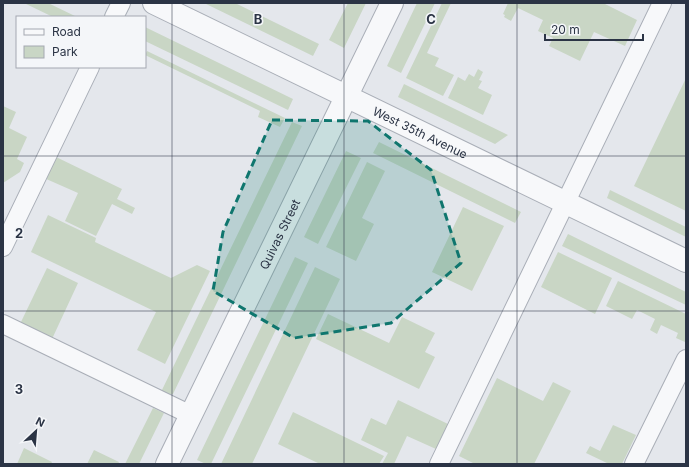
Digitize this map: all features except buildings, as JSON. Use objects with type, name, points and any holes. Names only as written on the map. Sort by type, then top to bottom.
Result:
[{"type":"street","name":"West 35th Avenue","points":[[154,3],[686,261]]},
{"type":"street","name":"Quivas Street","points":[[171,463],[191,415],[392,3]]},
{"type":"lane","points":[[114,16],[121,3]]},
{"type":"lane","points":[[439,464],[662,3]]},
{"type":"lane","points":[[3,247],[90,68]]},
{"type":"lane","points":[[3,324],[191,415]]},
{"type":"lane","points":[[634,464],[686,359]]},
{"type":"highlighted area","points":[[272,120],[368,121],[431,170],[461,263],[391,323],[294,338],[213,291],[223,232]]},
{"type":"green space","points":[[24,3],[48,3],[75,16],[51,16]]},
{"type":"green space","points":[[204,3],[235,3],[319,44],[313,56]]},
{"type":"green space","points":[[348,3],[366,3],[344,48],[329,40]]},
{"type":"green space","points":[[417,3],[435,3],[401,73],[387,66]]},
{"type":"green space","points":[[442,3],[451,3],[427,53],[439,58],[435,66],[454,75],[443,96],[406,78]]},
{"type":"green space","points":[[508,3],[603,3],[637,20],[625,46],[594,32],[580,61],[549,46],[553,38],[538,31],[543,20],[518,8],[511,21],[504,17],[505,15],[503,14]]},
{"type":"green space","points":[[146,27],[293,99],[288,110],[146,41]]},
{"type":"green space","points":[[147,51],[285,118],[280,127],[258,117],[260,111],[146,55]]},
{"type":"green space","points":[[478,69],[483,72],[479,80],[482,81],[478,88],[492,95],[483,115],[448,98],[458,77],[465,81],[469,74],[474,77]]},
{"type":"green space","points":[[686,78],[686,211],[634,186]]},
{"type":"green space","points":[[404,84],[508,135],[495,144],[398,97]]},
{"type":"green space","points":[[3,106],[16,112],[9,128],[27,137],[17,159],[24,163],[20,172],[3,183]]},
{"type":"green space","points":[[292,122],[302,126],[173,394],[168,396],[161,392]]},
{"type":"green space","points":[[379,142],[521,212],[515,223],[373,153]]},
{"type":"green space","points":[[346,151],[361,158],[318,244],[304,237]]},
{"type":"green space","points":[[54,156],[122,189],[117,199],[135,208],[132,214],[112,204],[96,236],[65,221],[78,193],[44,178]]},
{"type":"green space","points":[[367,162],[385,171],[362,218],[374,224],[356,261],[326,247]]},
{"type":"green space","points":[[610,190],[686,227],[686,237],[607,198]]},
{"type":"green space","points":[[463,207],[504,226],[472,291],[432,272]]},
{"type":"green space","points":[[48,215],[96,238],[95,242],[171,278],[197,265],[210,271],[165,364],[137,350],[156,312],[31,252]]},
{"type":"green space","points":[[568,234],[686,292],[686,305],[562,246]]},
{"type":"green space","points":[[558,252],[612,278],[595,314],[541,287]]},
{"type":"green space","points":[[295,257],[308,263],[211,464],[206,464],[197,460]]},
{"type":"green space","points":[[315,267],[340,279],[252,464],[221,464]]},
{"type":"green space","points":[[47,268],[78,283],[52,339],[20,324]]},
{"type":"green space","points":[[618,281],[686,314],[685,342],[676,338],[678,333],[661,325],[657,334],[650,330],[655,319],[637,310],[632,319],[606,306]]},
{"type":"green space","points":[[328,314],[389,343],[402,317],[435,333],[425,352],[435,357],[419,389],[316,339]]},
{"type":"green space","points":[[497,378],[543,401],[553,382],[571,391],[534,464],[475,464],[459,456]]},
{"type":"green space","points":[[398,400],[448,424],[436,449],[407,436],[394,464],[382,464],[388,453],[361,440],[371,418],[386,425]]},
{"type":"green space","points":[[153,408],[164,413],[139,464],[125,464]]},
{"type":"green space","points":[[293,412],[384,456],[379,464],[320,464],[278,444]]},
{"type":"green space","points":[[613,425],[636,435],[622,464],[609,464],[586,453],[590,446],[600,451]]},
{"type":"green space","points":[[24,448],[52,462],[51,464],[17,464]]},
{"type":"green space","points":[[94,450],[119,462],[118,464],[87,464]]}]
